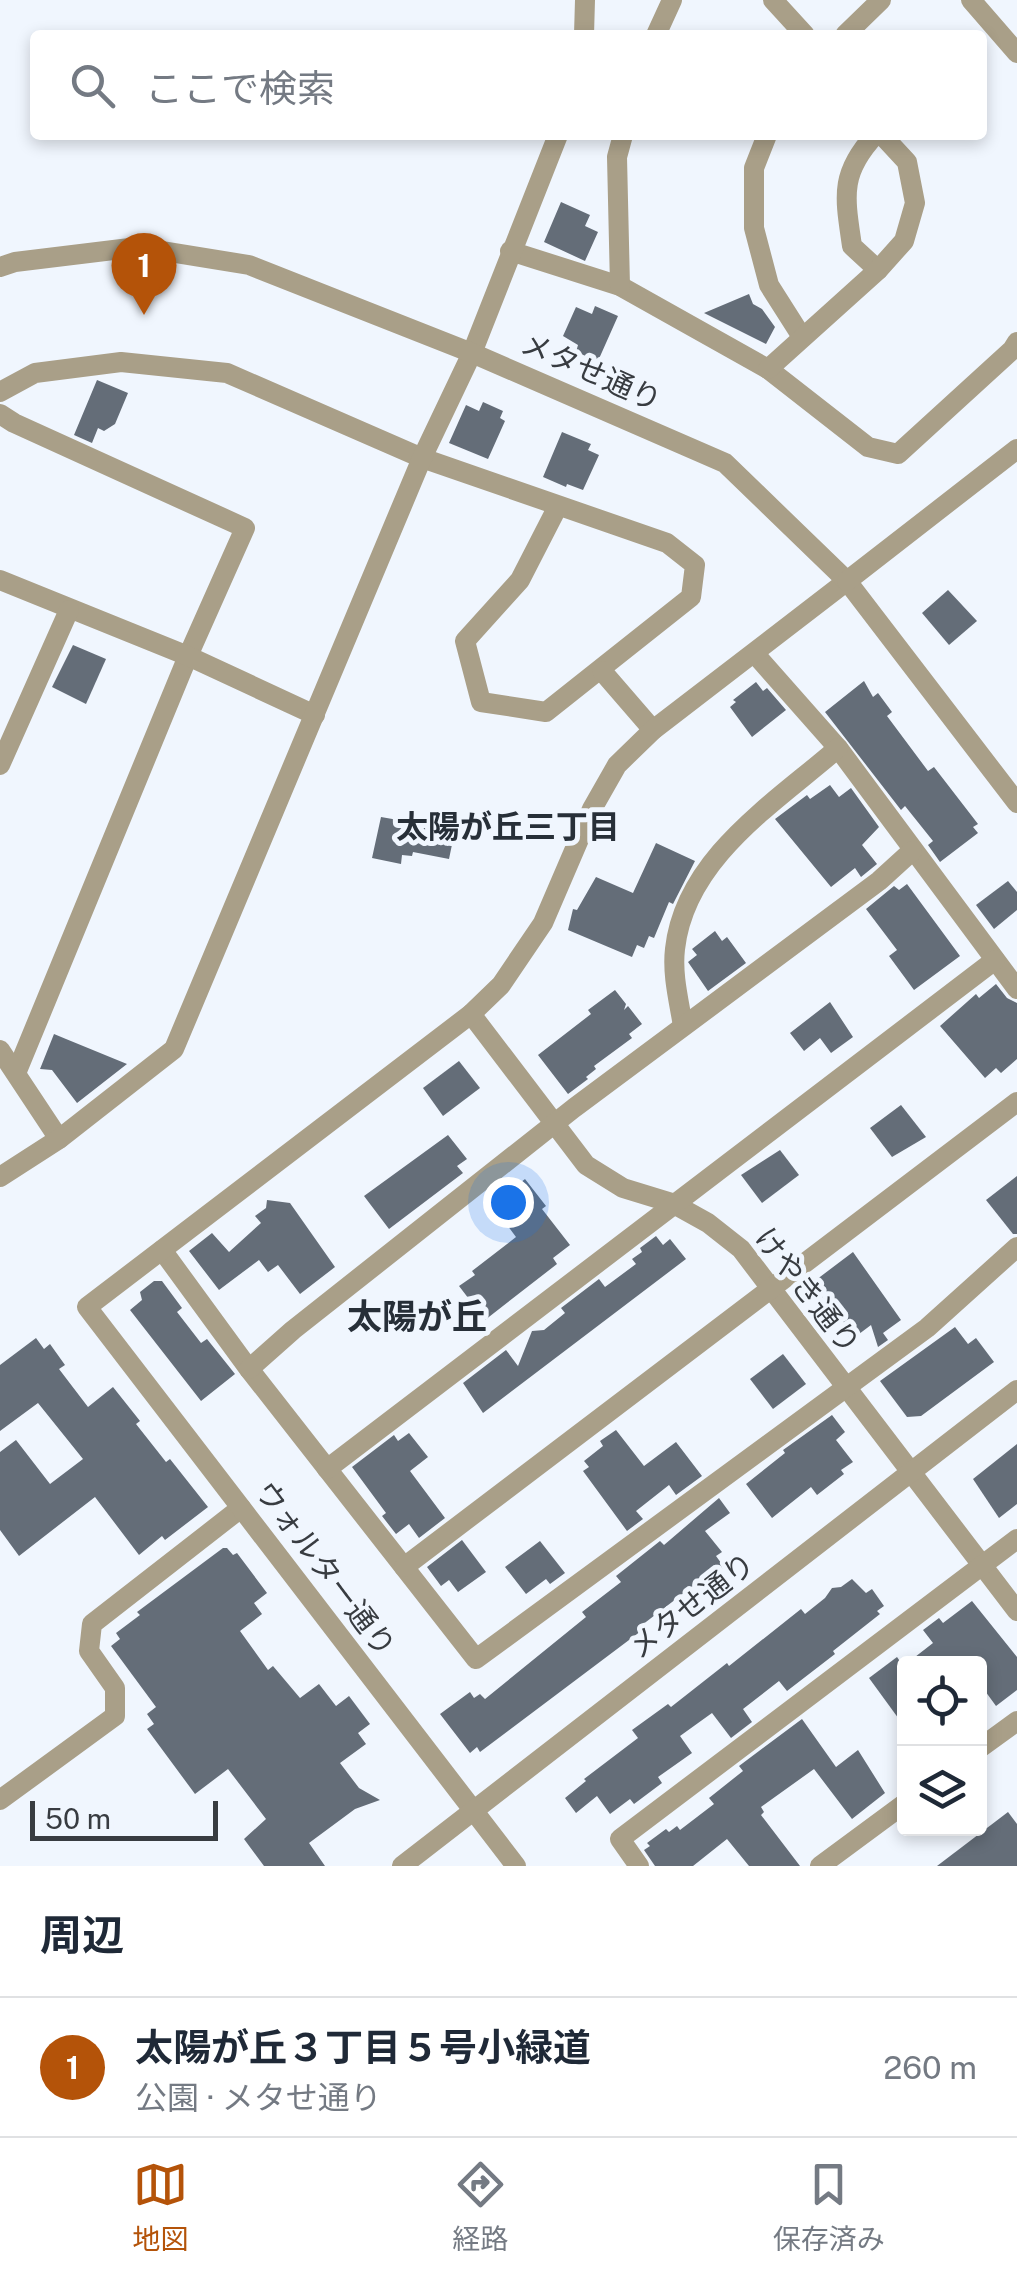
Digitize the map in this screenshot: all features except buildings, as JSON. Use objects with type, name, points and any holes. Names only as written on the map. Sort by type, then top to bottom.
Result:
[{"type":"street","points":[[584,0],[584,30]]},
{"type":"street","points":[[658,30],[672,0]]},
{"type":"street","points":[[773,0],[800,30]]},
{"type":"street","points":[[850,30],[882,0]]},
{"type":"street","points":[[971,0],[1017,53]]},
{"type":"street","points":[[0,1177],[59,1139],[174,1049],[422,458],[472,353],[556,140]]},
{"type":"street","points":[[620,286],[617,157],[621,140]]},
{"type":"street","points":[[765,140],[754,168],[754,228],[769,285],[802,337]]},
{"type":"street","points":[[874,140],[855,157],[845,196],[852,246],[878,270]]},
{"type":"street","points":[[768,368],[878,270],[904,240],[915,203],[906,162],[884,140]]},
{"type":"street","name":"メタせ通り","points":[[0,267],[138,247],[249,265],[472,353],[724,463],[847,581],[1017,803]]},
{"type":"street","points":[[510,251],[620,286],[768,368],[868,448],[898,454],[1017,342]]},
{"type":"street","points":[[0,392],[34,373],[121,362],[227,373],[422,458],[668,543],[695,565],[691,597],[546,712],[481,702],[465,642],[520,580],[558,506]]},
{"type":"street","points":[[0,414],[14,424],[245,528],[188,656],[17,1072]]},
{"type":"street","points":[[1017,449],[653,730],[617,764],[592,810],[543,923],[501,985],[470,1014],[162,1250],[476,1659],[927,1328],[1017,1247]]},
{"type":"street","points":[[0,580],[188,656],[314,714]]},
{"type":"street","points":[[0,765],[69,610]]},
{"type":"street","points":[[755,654],[838,748],[1017,989]]},
{"type":"street","points":[[602,670],[653,730]]},
{"type":"street","points":[[683,1026],[674,971],[676,944],[695,887],[720,851],[838,748]]},
{"type":"street","points":[[250,1369],[293,1330],[554,1124],[879,881],[912,851]]},
{"type":"street","points":[[328,1468],[995,960]]},
{"type":"street","name":"けやき通り","points":[[470,1014],[586,1165],[623,1188],[674,1204],[708,1223],[741,1249],[1017,1611]]},
{"type":"street","points":[[0,1050],[59,1139]]},
{"type":"street","points":[[404,1567],[1017,1102]]},
{"type":"street","name":"ウォルター通り","points":[[162,1250],[88,1308],[516,1866]]},
{"type":"street","name":"メタせ通り","points":[[402,1866],[1017,1390]]},
{"type":"street","points":[[0,1800],[115,1716],[115,1688],[89,1651],[92,1624],[241,1508]]},
{"type":"street","points":[[639,1866],[620,1839],[1017,1539]]},
{"type":"street","points":[[983,1746],[1017,1721]]},
{"type":"street","points":[[820,1866],[897,1809]]},
{"type":"place","name":"太陽が丘３丁目５号小緑道","points":[[144,315]]},
{"type":"district","name":"太陽が丘三丁目","points":[[508,827]]},
{"type":"district","name":"太陽が丘","points":[[417,1317]]}]
